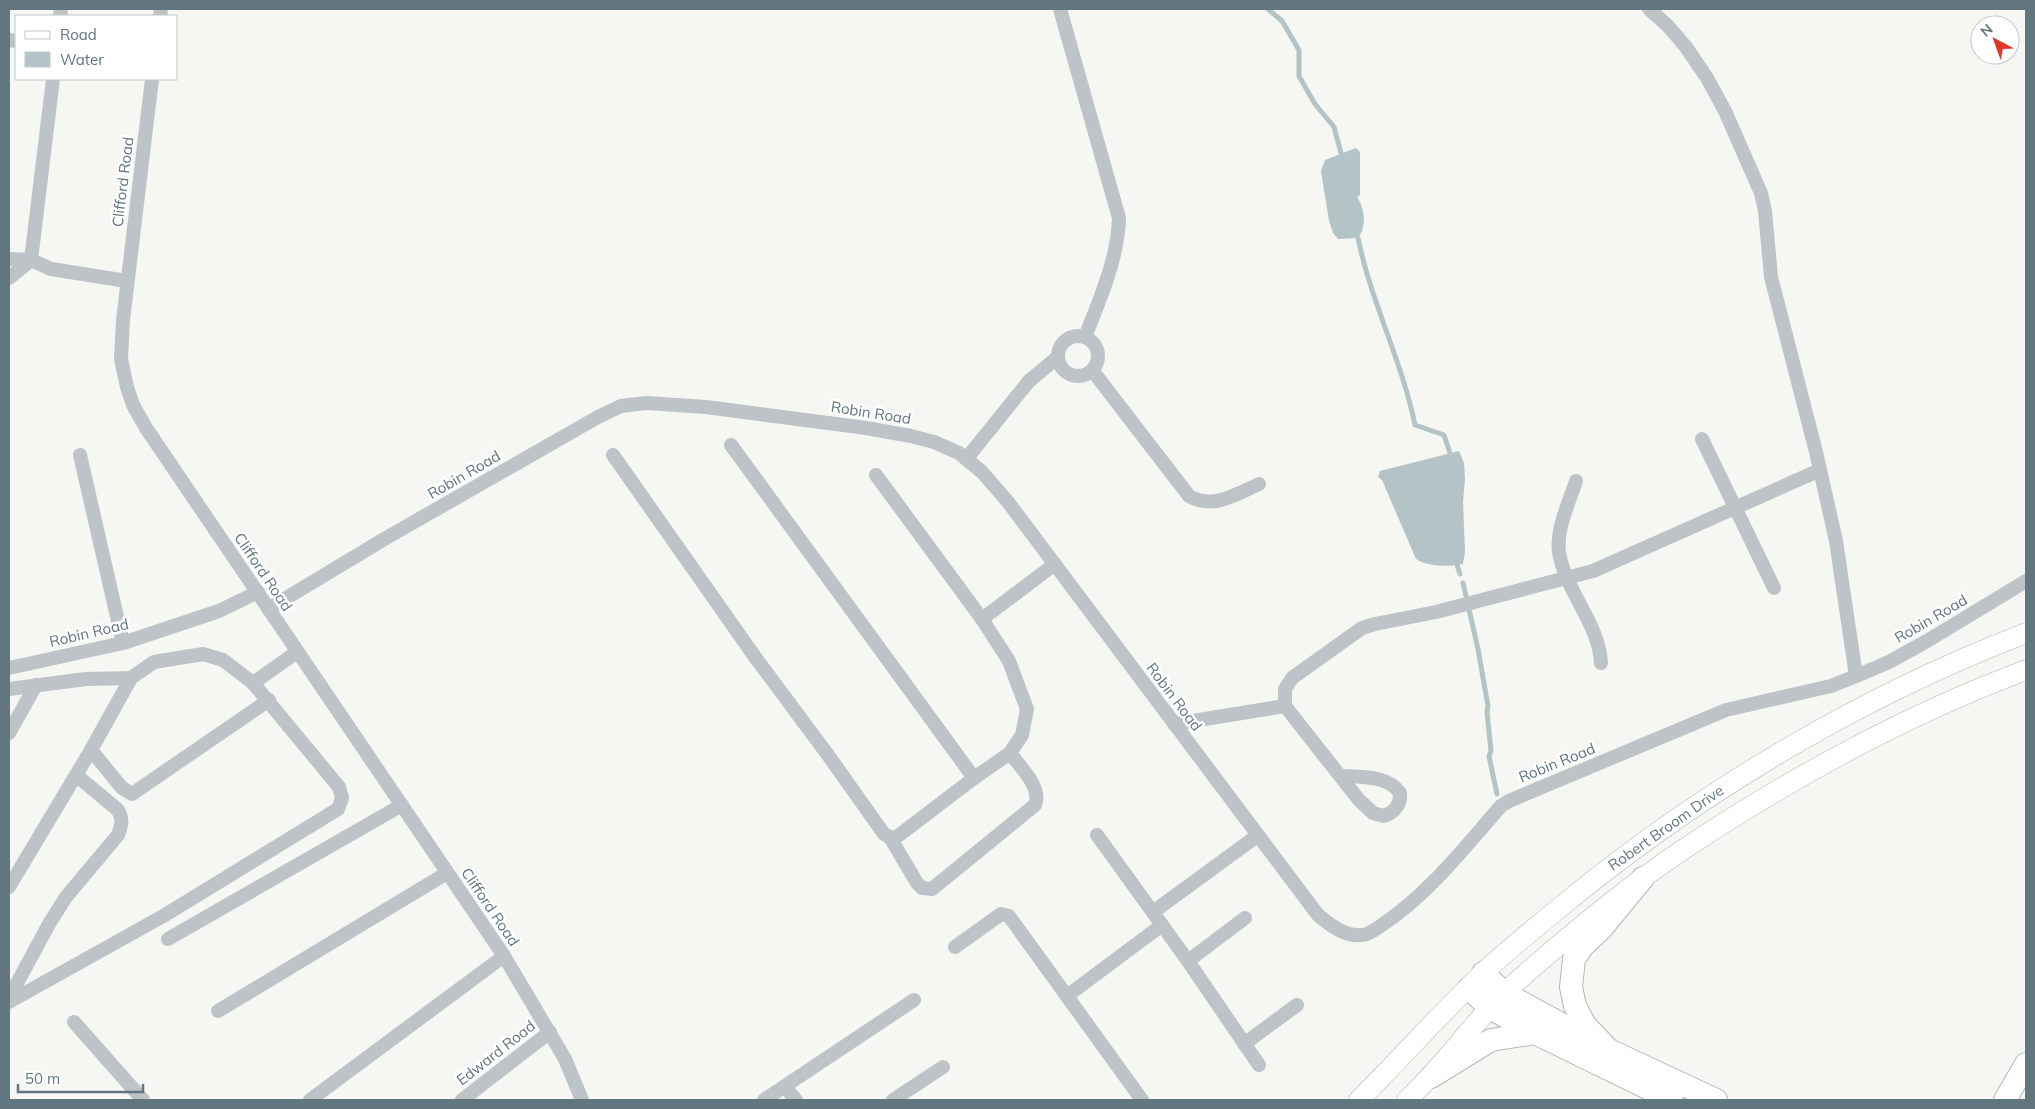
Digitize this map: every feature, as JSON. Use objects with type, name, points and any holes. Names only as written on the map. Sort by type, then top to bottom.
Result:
[{"type":"main road","points":[[1609,1050],[1585,1025],[1577,1013],[1571,987],[1574,959],[1583,946],[1601,929],[1643,878]]},
{"type":"main road","points":[[1476,981],[1535,1033],[1672,1100]]},
{"type":"main road","points":[[1497,1000],[1716,1100]]},
{"type":"main road","points":[[1431,1077],[1491,1040],[1535,1033]]},
{"type":"main road","points":[[2005,1100],[2026,1064]]},
{"type":"main road","points":[[2019,1100],[2026,1086]]},
{"type":"street","points":[[1060,9],[1119,218],[1119,233],[1114,253],[1085,337]]},
{"type":"street","points":[[1649,9],[1668,26],[1707,78],[1725,111],[1761,192],[1766,211],[1771,277],[1836,541],[1856,676]]},
{"type":"street","points":[[9,278],[31,260],[53,80]]},
{"type":"street","name":"Clifford Road","points":[[152,80],[127,281],[121,359],[133,405],[297,652],[504,956],[565,1059],[582,1100]]},
{"type":"street","points":[[9,259],[31,260],[51,270],[127,281]]},
{"type":"street","points":[[1074,336],[1085,337],[1095,345],[1098,352],[1096,365],[1086,374],[1071,375],[1064,371],[1058,358],[1058,352],[1063,342],[1074,336]]},
{"type":"street","points":[[967,458],[1029,381],[1058,358]]},
{"type":"street","points":[[1092,370],[1190,496],[1204,502],[1225,500],[1259,484]]},
{"type":"street","name":"Robin Road","points":[[268,608],[403,528],[598,417],[621,406],[646,403],[706,407],[866,428],[934,442],[967,458],[1008,502],[1318,915],[1340,931],[1360,936],[1387,921],[1424,890],[1457,859],[1501,806],[1509,800],[1726,710],[1831,686],[1890,662],[2026,581]]},
{"type":"street","points":[[1702,439],[1774,588]]},
{"type":"street","points":[[731,445],[974,778]]},
{"type":"street","points":[[80,455],[124,643]]},
{"type":"street","points":[[613,455],[755,657],[828,754],[884,834],[891,839],[917,883],[922,888],[932,889],[1035,805],[1038,798],[1035,788],[1010,753]]},
{"type":"street","points":[[1340,776],[1285,706],[1285,689],[1292,678],[1355,632],[1375,624],[1452,608],[1593,571],[1820,470]]},
{"type":"street","points":[[876,475],[982,619],[1009,661],[1027,709],[1022,735],[1010,753],[974,778],[906,831],[891,839]]},
{"type":"street","points":[[1576,481],[1562,524],[1559,551],[1568,578],[1600,650],[1601,663]]},
{"type":"street","points":[[982,619],[1055,564]]},
{"type":"street","name":"Robin Road","points":[[9,668],[124,643],[219,611],[258,592]]},
{"type":"street","name":"Robert Broom Drive","points":[[1359,1100],[1476,981],[1590,883],[1670,823],[1755,767],[1883,696],[1993,645],[2026,632]]},
{"type":"street","points":[[253,683],[297,652]]},
{"type":"street","points":[[9,887],[131,678],[154,662],[204,654],[223,660],[253,683],[269,700],[339,788],[342,798],[338,809],[165,915],[9,1002]]},
{"type":"street","name":"Robert Broom Drive","points":[[1407,1100],[1431,1077],[1497,1000],[1556,948],[1643,878],[1735,816],[1825,764],[1890,730],[2026,670]]},
{"type":"street","points":[[9,689],[86,679],[131,678]]},
{"type":"street","points":[[9,733],[36,686]]},
{"type":"street","points":[[90,750],[122,788],[132,794],[269,700]]},
{"type":"street","points":[[1174,724],[1285,706]]},
{"type":"street","points":[[9,998],[66,897],[118,835],[121,827],[121,817],[118,810],[76,775]]},
{"type":"street","points":[[168,939],[402,805]]},
{"type":"street","points":[[1098,835],[1188,961],[1258,1065]]},
{"type":"street","points":[[1153,912],[1257,836]]},
{"type":"street","points":[[218,1011],[447,873]]},
{"type":"street","points":[[955,947],[1001,914],[1006,914],[1016,924],[1142,1100]]},
{"type":"street","points":[[1188,961],[1245,918]]},
{"type":"street","points":[[1067,996],[1162,925]]},
{"type":"street","points":[[310,1100],[504,956]]},
{"type":"street","points":[[764,1100],[914,1000]]},
{"type":"street","points":[[1244,1044],[1297,1005]]},
{"type":"street","points":[[74,1022],[143,1100]]},
{"type":"street","name":"Edward Road","points":[[462,1100],[550,1032]]},
{"type":"street","points":[[893,1100],[943,1067]]},
{"type":"street","points":[[785,1086],[796,1100]]},
{"type":"water","points":[[1356,148],[1360,152],[1360,195],[1357,197],[1362,207],[1364,224],[1358,238],[1338,239],[1333,233],[1329,221],[1321,171],[1325,160]]},
{"type":"water","points":[[1459,451],[1464,463],[1465,479],[1463,502],[1465,552],[1463,564],[1446,566],[1427,564],[1416,559],[1382,480],[1378,477],[1380,471]]},
{"type":"waterway","points":[[1268,9],[1282,21],[1299,50],[1299,76],[1315,104],[1334,127],[1341,153]]},
{"type":"waterway","points":[[1358,238],[1415,425],[1444,435],[1450,453]]},
{"type":"waterway","points":[[1457,565],[1460,574]]},
{"type":"waterway","points":[[1463,583],[1478,649],[1488,706],[1491,751],[1489,756],[1497,794]]}]
